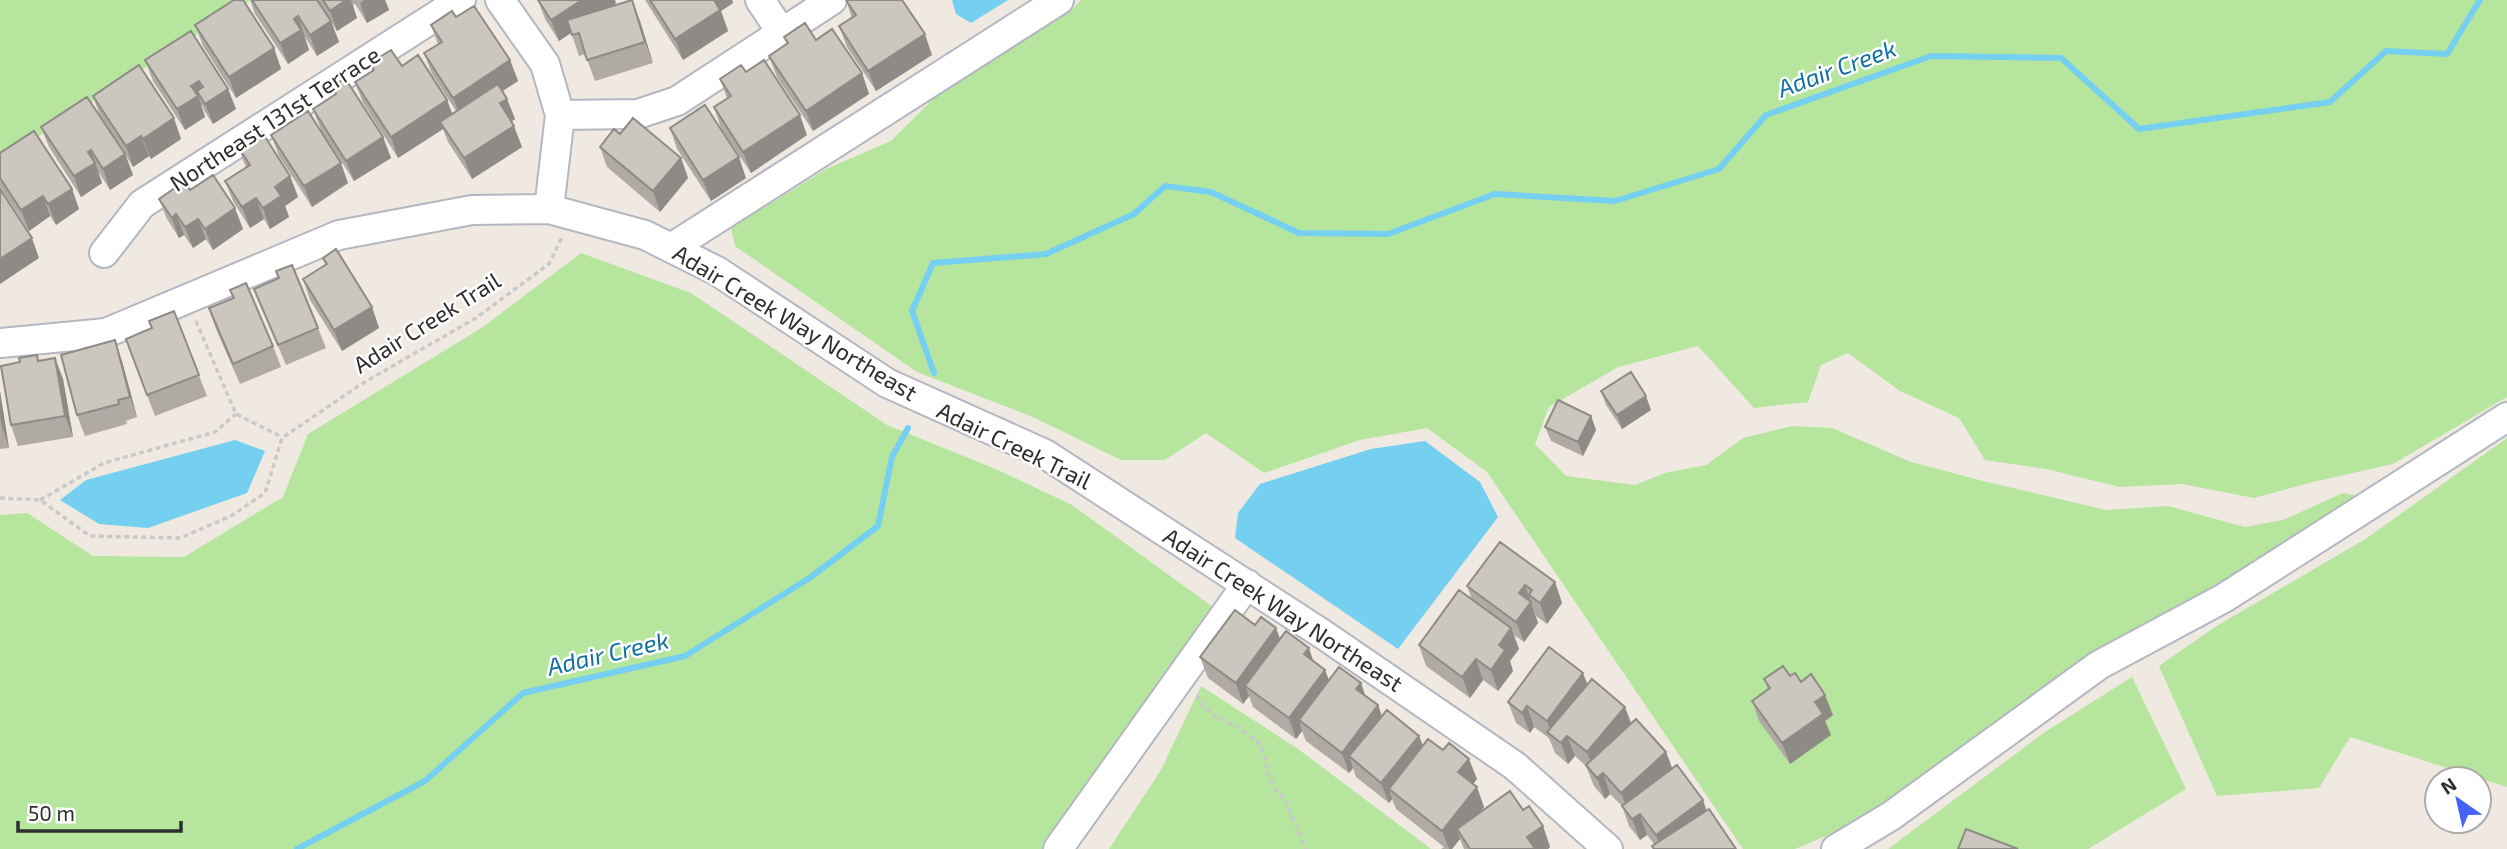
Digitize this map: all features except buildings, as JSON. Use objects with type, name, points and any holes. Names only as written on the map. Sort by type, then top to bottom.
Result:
[{"type":"street","name":"Northeast 131st Terrace","points":[[104,253],[142,204],[461,0]]},
{"type":"street","points":[[500,0],[545,64],[560,115],[556,221]]},
{"type":"street","points":[[760,0],[782,33]]},
{"type":"street","points":[[560,115],[638,114],[677,101],[832,0]]},
{"type":"street","points":[[671,248],[1059,0]]},
{"type":"street","name":"Adair Creek Way Northeast","points":[[0,343],[106,332],[339,235],[471,210],[645,235],[727,277],[887,383],[1045,454],[1247,584],[1515,766],[1608,849]]},
{"type":"street","points":[[1836,849],[1891,816],[2099,665],[2224,598],[2507,418]]},
{"type":"street","points":[[1058,849],[1247,584]]},
{"type":"path","name":"Adair Creek Trail","points":[[282,438],[360,385],[476,318],[548,264],[556,253],[556,221]]},
{"type":"path","points":[[0,498],[40,500],[90,536],[180,538],[231,516],[265,493],[282,438],[236,414],[186,299]]},
{"type":"path","points":[[40,500],[104,463],[215,432],[236,414]]},
{"type":"path","points":[[1179,680],[1199,697],[1203,706],[1215,716],[1258,742],[1269,776],[1284,800],[1306,849]]},
{"type":"green space","points":[[0,0],[251,0],[0,161]]},
{"type":"green space","points":[[1081,0],[2507,0],[2507,397],[2393,464],[2254,498],[2182,484],[2120,487],[2046,469],[1985,460],[1959,418],[1900,391],[1848,353],[1821,365],[1808,402],[1754,408],[1698,346],[1618,367],[1549,407],[1535,444],[1566,476],[1635,485],[1665,473],[1706,465],[1743,438],[1792,426],[1832,428],[1911,462],[2106,510],[2168,506],[2245,527],[2283,520],[2343,493],[2366,497],[1871,817],[1795,849],[1743,849],[1487,472],[1427,428],[1360,440],[1264,473],[1206,433],[1165,460],[1121,460],[1033,417],[917,372],[735,246],[731,228],[826,169],[891,141],[944,88],[1072,10]]},
{"type":"green space","points":[[581,253],[691,293],[887,425],[998,470],[1072,505],[1213,607],[1042,849],[0,849],[0,515],[27,513],[93,556],[184,557],[283,497],[308,434],[483,327]]},
{"type":"green space","points":[[2507,438],[2507,787],[2493,783],[2493,765],[2438,765],[2350,737],[2319,788],[2217,796],[2159,666],[2215,627],[2367,538]]},
{"type":"green space","points":[[2132,677],[2186,789],[2088,849],[1888,849],[2045,732]]},
{"type":"green space","points":[[1201,686],[1298,749],[1431,849],[1109,849],[1161,770]]},
{"type":"water","points":[[952,0],[1008,0],[971,23],[956,14]]},
{"type":"water","points":[[235,440],[265,451],[247,493],[148,528],[99,524],[60,500],[86,480]]},
{"type":"water","points":[[1425,441],[1480,482],[1498,517],[1398,649],[1235,538],[1238,513],[1260,484],[1371,449]]},
{"type":"waterway","name":"Adair Creek","points":[[934,373],[912,311],[933,263],[1046,254],[1134,214],[1165,186],[1211,192],[1299,233],[1388,234],[1495,194],[1615,201],[1719,169],[1766,115],[1931,56],[2061,58],[2139,129],[2330,102],[2386,51],[2447,54],[2480,0]]},
{"type":"waterway","name":"Adair Creek","points":[[297,849],[425,781],[523,693],[685,656],[811,577],[878,526],[892,457],[908,428]]}]
